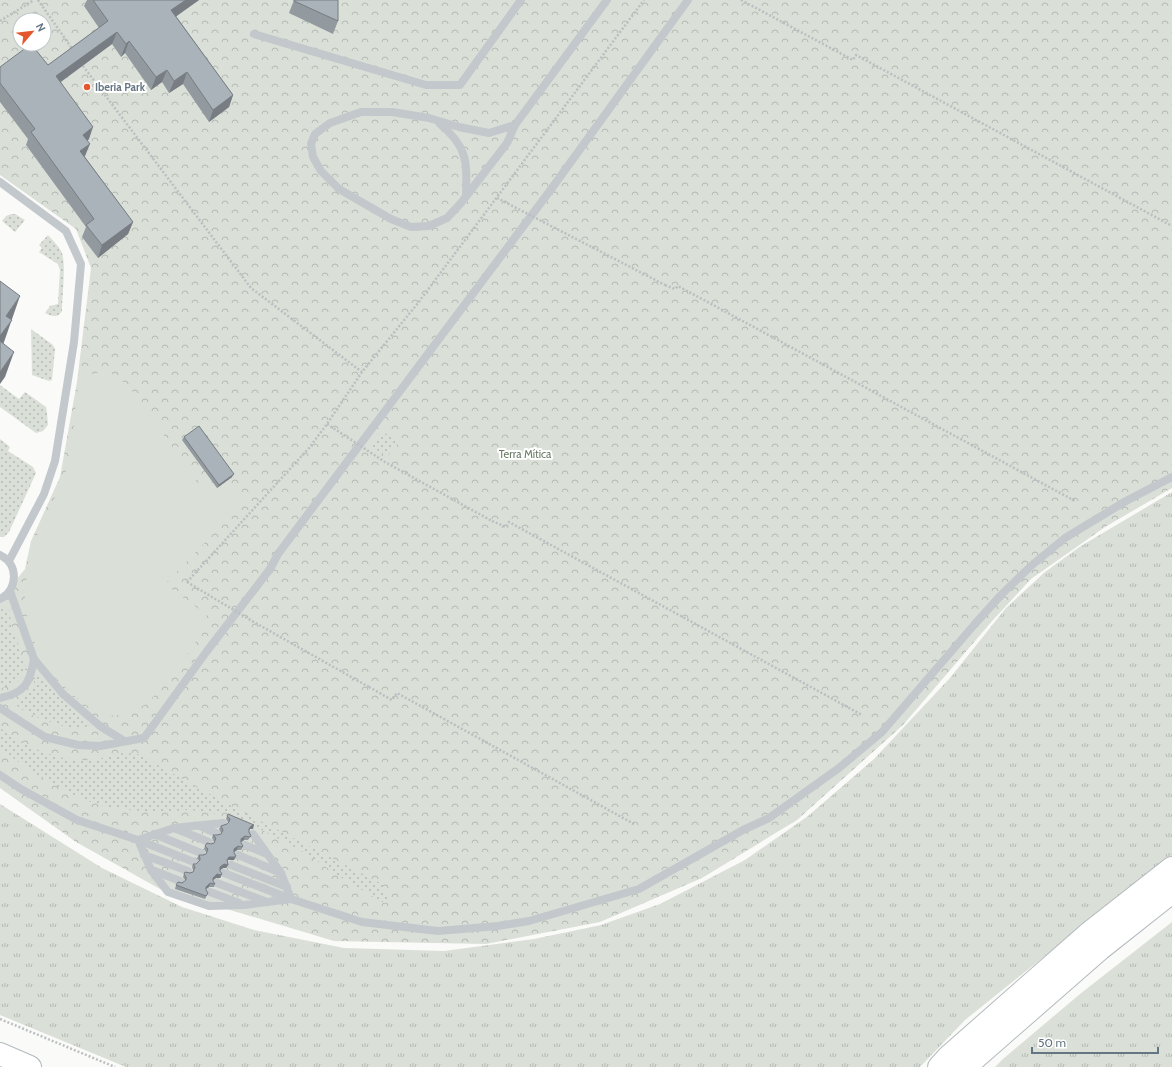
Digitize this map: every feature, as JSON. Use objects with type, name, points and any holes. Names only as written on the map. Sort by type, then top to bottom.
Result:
[{"type":"main road","points":[[939,1067],[948,1057],[1088,934],[1172,868]]},
{"type":"main road","points":[[965,1067],[1100,948],[1172,892]]},
{"type":"main road","points":[[0,1054],[30,1067]]},
{"type":"lane","points":[[254,34],[426,85],[460,85],[521,0]]},
{"type":"lane","points":[[515,125],[489,133],[460,128],[429,118],[392,112],[361,112],[330,122],[315,134],[311,144],[313,157],[321,170],[339,189],[391,219],[412,227],[429,226],[447,218],[507,143],[515,125],[607,0]]},
{"type":"lane","points":[[0,708],[45,737],[78,745],[100,746],[144,738],[207,651],[270,569],[278,554],[552,188],[688,0]]},
{"type":"lane","points":[[436,121],[455,138],[463,153],[467,168],[466,196]]},
{"type":"lane","points":[[0,183],[66,231],[81,264],[74,342],[55,461],[44,494],[9,561]]},
{"type":"lane","points":[[224,873],[291,899],[362,922],[438,931],[498,926],[529,921],[639,888],[743,830],[769,818],[839,768],[882,732],[1001,595],[1032,566],[1065,538],[1126,501],[1172,477]]},
{"type":"lane","points":[[0,555],[9,561],[13,568],[14,576],[14,584],[10,591],[5,597],[0,599]]},
{"type":"lane","points":[[10,591],[34,659],[63,694],[100,726],[124,741]]},
{"type":"lane","points":[[0,698],[22,690],[31,675],[34,659]]},
{"type":"lane","points":[[0,775],[21,789],[77,820],[138,840],[194,862]]},
{"type":"lane","points":[[138,840],[174,828],[223,823]]},
{"type":"lane","points":[[197,825],[216,833]]},
{"type":"lane","points":[[174,828],[209,842]]},
{"type":"lane","points":[[154,834],[201,853]]},
{"type":"lane","points":[[253,834],[281,873],[291,899]]},
{"type":"lane","points":[[138,840],[151,870],[168,892],[208,906],[244,905],[291,899]]},
{"type":"lane","points":[[245,845],[268,854]]},
{"type":"lane","points":[[144,854],[188,871]]},
{"type":"lane","points":[[238,855],[281,873]]},
{"type":"lane","points":[[231,865],[287,887]]},
{"type":"lane","points":[[151,870],[180,881]]},
{"type":"lane","points":[[217,883],[269,902]]},
{"type":"lane","points":[[210,892],[244,905]]},
{"type":"path","points":[[0,21],[34,0]]},
{"type":"path","points":[[38,0],[75,54]]},
{"type":"path","points":[[634,824],[397,693],[392,700],[252,621],[187,582],[309,448],[362,372],[418,302],[497,198],[644,0]]},
{"type":"path","points":[[740,0],[853,60],[856,55],[1172,226]]},
{"type":"path","points":[[83,66],[251,288],[362,372]]},
{"type":"path","points":[[497,198],[674,289],[678,286],[1075,501]]},
{"type":"path","points":[[327,424],[385,462],[492,521],[506,527],[509,522],[862,715]]},
{"type":"path","points":[[0,1019],[115,1067]]},
{"type":"green space","name":"Terra Mítica","points":[[0,0],[1172,0],[1172,488],[1105,527],[1031,579],[993,620],[903,725],[797,820],[702,878],[600,922],[486,944],[334,941],[160,889],[76,842],[0,788],[0,600],[25,569],[31,541],[60,477],[77,382],[91,268],[76,229],[0,175]]},
{"type":"green space","points":[[15,214],[25,220],[15,232],[2,221],[6,216]]},
{"type":"green space","points":[[48,235],[61,250],[64,265],[62,311],[56,316],[45,313],[50,306],[58,304],[60,270],[58,264],[39,252],[42,248],[39,245]]},
{"type":"green space","points":[[31,329],[53,345],[55,349],[52,380],[49,381],[32,375]]},
{"type":"green space","points":[[107,371],[119,378],[132,391],[198,483],[201,480],[207,489],[214,484],[218,488],[225,483],[242,504],[165,584],[203,612],[208,605],[203,632],[166,684],[146,704],[129,714],[109,716],[90,708],[72,694],[54,676],[38,651],[28,625],[25,598],[27,570],[32,544],[65,476],[73,437],[79,382],[92,374]]},
{"type":"green space","points":[[0,385],[19,399],[25,392],[46,407],[48,425],[43,431],[36,433],[0,407]]},
{"type":"green space","points":[[380,433],[390,435],[399,442],[387,457],[369,445]]},
{"type":"green space","points":[[0,439],[10,447],[8,451],[33,467],[36,473],[9,532],[4,537],[0,537]]},
{"type":"green space","points":[[1172,492],[1172,855],[965,1020],[920,1067],[126,1067],[0,1015],[0,804],[102,868],[182,907],[254,930],[344,948],[444,951],[534,939],[601,925],[660,904],[745,860],[808,816],[874,759],[950,678],[1006,608],[1045,572],[1081,546]]},
{"type":"green space","points":[[9,606],[13,631],[24,658],[25,668],[22,677],[18,681],[5,688],[0,688],[0,610]]},
{"type":"green space","points":[[37,671],[54,692],[86,719],[89,725],[83,728],[77,728],[59,725],[23,711],[18,707],[15,701],[26,694],[30,689]]},
{"type":"green space","points":[[0,728],[32,747],[67,759],[92,760],[122,753],[138,754],[222,801],[382,884],[389,901],[384,903],[337,875],[306,853],[227,812],[217,814],[203,811],[185,810],[155,813],[108,807],[84,800],[43,779],[0,749]]},
{"type":"green space","points":[[1172,922],[1172,1067],[995,1067],[1080,994]]},
{"type":"building","points":[[93,0],[186,0],[171,10],[233,95],[213,110],[187,72],[174,81],[167,70],[156,77],[129,41],[126,44],[117,32],[56,76],[93,127],[83,135],[90,144],[80,151],[133,222],[102,245],[86,225],[94,219],[31,132],[35,129],[0,83],[0,67],[20,52],[37,52],[48,65],[108,21]]},
{"type":"building","points":[[338,0],[338,21],[294,1]]},
{"type":"building","points":[[0,281],[20,296],[6,316],[12,320],[0,336]]},
{"type":"building","points":[[0,341],[14,352],[0,372]]},
{"type":"building","points":[[199,426],[234,474],[219,485],[184,437]]},
{"type":"building","points":[[228,814],[254,825],[249,829],[251,836],[245,836],[241,839],[243,846],[238,846],[234,849],[236,856],[229,857],[227,860],[228,865],[224,864],[220,867],[222,874],[217,874],[213,878],[215,884],[210,883],[206,887],[208,893],[206,896],[176,885],[178,882],[182,883],[186,880],[184,874],[185,872],[193,872],[195,867],[193,864],[196,864],[200,860],[199,855],[206,854],[208,849],[205,846],[207,843],[214,843],[216,838],[213,835],[221,834],[223,830],[221,826],[229,822],[230,819],[227,816]]},
{"type":"place","name":"Iberia Park","points":[[87,87]]}]
